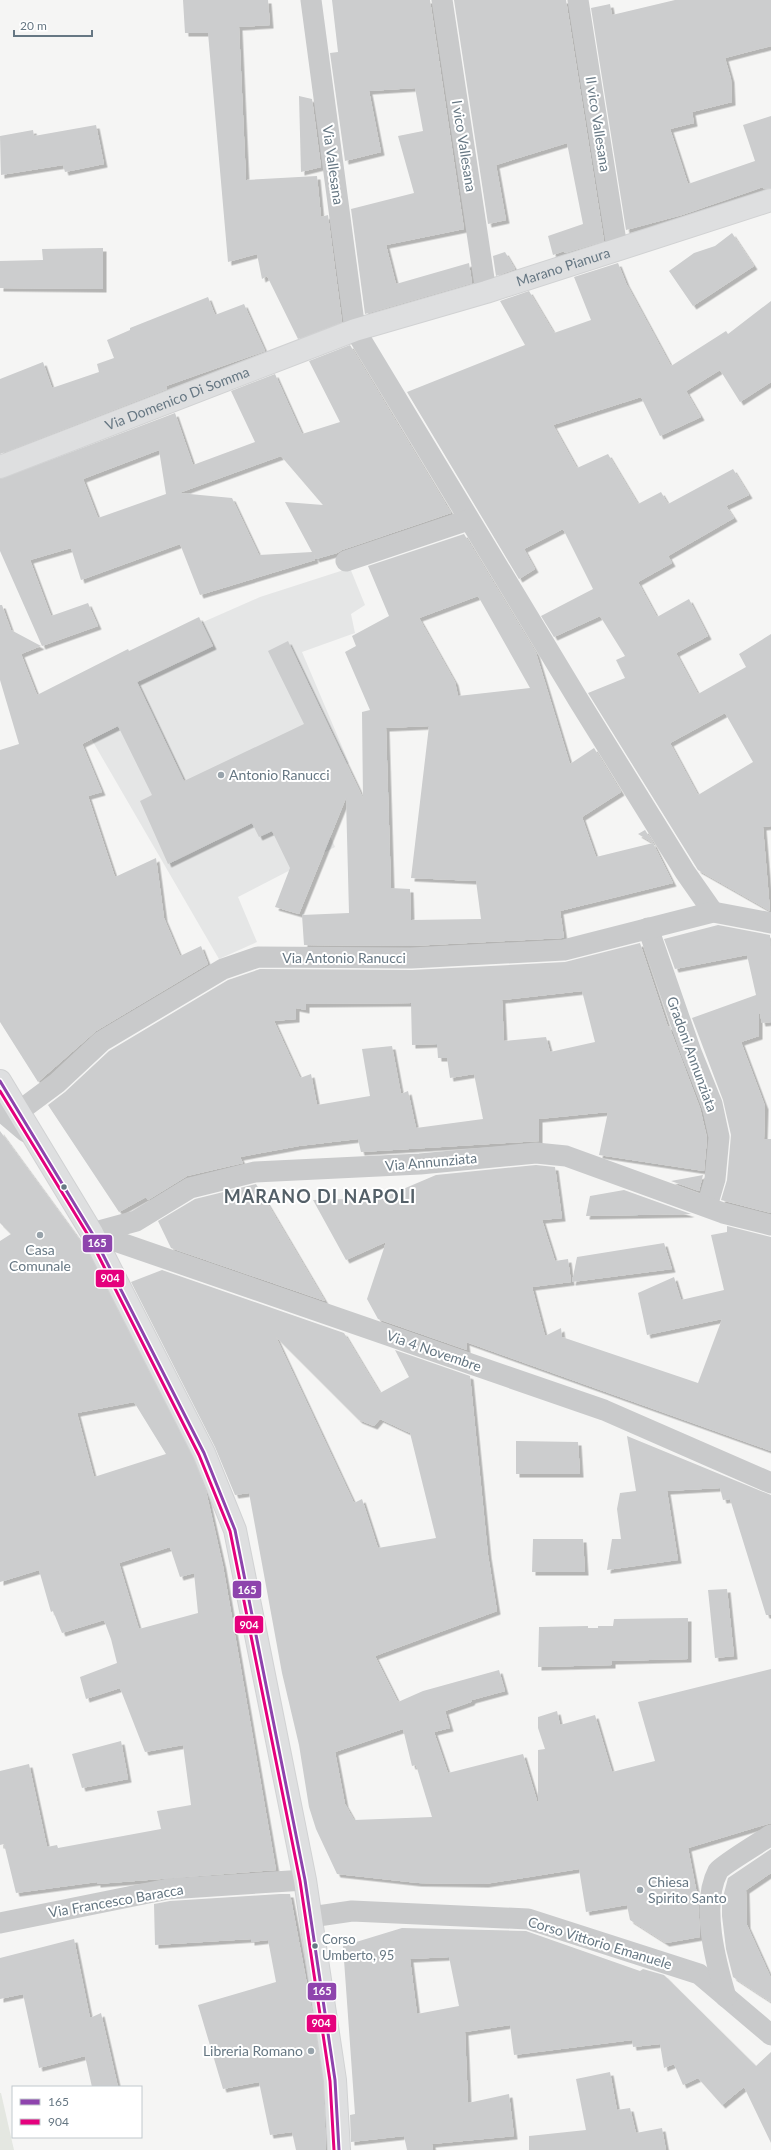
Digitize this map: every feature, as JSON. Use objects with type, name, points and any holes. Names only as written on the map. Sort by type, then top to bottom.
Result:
[{"type":"main road","name":"Marano Pianura","points":[[355,330],[486,292],[617,248],[771,200]]},
{"type":"main road","name":"Via Domenico Di Somma","points":[[0,467],[355,330]]},
{"type":"main road","points":[[0,1081],[9,1111],[34,1139],[92,1233],[204,1453],[235,1530],[305,1880],[335,2080],[338,2150]]},
{"type":"street","name":"Via Vallesana","points":[[311,0],[355,330]]},
{"type":"street","name":"I vico Vallesana","points":[[442,0],[486,292]]},
{"type":"street","name":"II vico Vallesana","points":[[578,0],[617,248]]},
{"type":"street","points":[[355,330],[468,520],[685,872],[713,912],[771,923]]},
{"type":"street","points":[[346,561],[468,520]]},
{"type":"street","name":"Via Antonio Ranucci","points":[[9,1111],[57,1083],[102,1040],[223,969],[258,958],[411,958],[564,950],[713,912]]},
{"type":"street","name":"Gradoni Annunziata","points":[[648,928],[691,1052],[712,1104],[719,1137],[714,1179],[706,1206]]},
{"type":"street","name":"Via Annunziata","points":[[92,1233],[136,1221],[190,1188],[255,1172],[420,1164],[536,1153],[566,1156],[723,1213],[771,1225]]},
{"type":"street","name":"Via 4 Novembre","points":[[92,1233],[604,1410],[771,1483]]},
{"type":"street","points":[[726,1997],[712,1946],[711,1896],[718,1870],[771,1835]]},
{"type":"street","name":"Via Francesco Baracca","points":[[0,1923],[168,1889],[305,1880]]},
{"type":"street","name":"Corso Vittorio Emanuele","points":[[311,1918],[352,1911],[528,1919],[699,1974],[771,2035]]},
{"type":"shaded area","name":"Antonio Ranucci","points":[[350,568],[365,605],[351,614],[355,633],[302,652],[349,763],[309,787],[335,847],[238,897],[257,942],[219,959],[60,685],[260,597]]},
{"type":"shaded area","points":[[1,2093],[14,2150],[0,2150]]},
{"type":"building","points":[[183,0],[268,0],[270,25],[239,27],[246,180],[317,176],[321,217],[328,215],[342,322],[298,339],[267,276],[262,279],[257,254],[228,262],[208,33],[185,33]]},
{"type":"building","points":[[332,0],[430,0],[464,229],[386,245],[396,284],[469,263],[472,283],[365,314],[351,209],[414,193],[398,136],[423,131],[415,88],[369,91],[381,152],[345,161],[330,53],[338,52]]},
{"type":"building","points":[[454,0],[566,0],[604,241],[565,253],[564,251],[553,255],[548,236],[583,224],[567,143],[496,165],[506,220],[488,224]]},
{"type":"building","points":[[675,0],[771,0],[771,46],[725,58],[731,79],[732,102],[692,112],[694,123],[670,129],[688,184],[755,161],[743,125],[771,116],[771,188],[764,189],[763,187],[682,215],[626,230],[591,8],[610,4],[612,15]]},
{"type":"building","points":[[299,96],[312,99],[321,167],[301,172]]},
{"type":"building","points":[[96,125],[104,164],[65,172],[63,165],[1,175],[0,136],[33,130],[34,136]]},
{"type":"building","points":[[732,233],[754,266],[693,306],[669,271],[694,253],[715,246]]},
{"type":"building","points":[[103,248],[103,289],[0,288],[0,261],[43,260],[42,249]]},
{"type":"building","points":[[505,252],[515,269],[496,276],[493,256]]},
{"type":"building","points":[[618,263],[626,283],[671,366],[726,331],[728,334],[771,301],[771,382],[740,402],[720,370],[686,391],[701,417],[660,436],[641,397],[553,425],[577,468],[608,454],[638,504],[661,492],[668,504],[733,469],[749,495],[726,506],[734,518],[668,556],[672,563],[638,582],[657,617],[689,599],[708,636],[676,653],[698,694],[746,667],[739,654],[771,634],[771,826],[763,827],[770,911],[698,870],[588,693],[625,678],[616,660],[625,656],[600,616],[554,637],[541,616],[593,589],[563,529],[524,549],[535,569],[519,579],[407,392],[525,345],[500,301],[529,291],[554,333],[591,320],[574,277]],"holes":[[[725,713],[753,762],[698,795],[670,743]]]},
{"type":"building","points":[[208,297],[215,315],[244,304],[265,351],[166,386],[167,389],[0,454],[0,379],[43,362],[52,388],[99,372],[97,364],[114,358],[107,340],[130,330],[130,328]]},
{"type":"building","points":[[350,345],[451,513],[337,553],[316,559],[314,555],[315,560],[200,595],[180,544],[81,580],[71,548],[30,560],[51,616],[88,603],[98,626],[42,646],[0,551],[0,479],[175,413],[193,465],[255,442],[231,391],[275,374],[302,434],[340,422],[309,361]],"holes":[[[159,450],[166,494],[98,518],[83,479]],[[281,456],[323,505],[285,502],[312,552],[259,555],[232,498],[179,493]]]},
{"type":"building","points":[[464,534],[536,653],[570,764],[594,748],[621,792],[582,817],[596,857],[653,843],[673,883],[560,911],[564,938],[411,946],[304,945],[302,915],[349,913],[346,798],[299,914],[275,907],[290,868],[272,831],[259,837],[252,823],[168,864],[140,801],[152,795],[118,726],[82,744],[102,792],[88,796],[115,877],[156,858],[164,918],[180,956],[201,946],[208,964],[96,1031],[38,1082],[0,1022],[0,750],[19,744],[0,680],[0,605],[2,605],[11,630],[41,646],[21,654],[37,695],[128,649],[129,651],[199,617],[213,646],[137,682],[184,781],[304,724],[268,651],[288,641],[363,798],[362,712],[370,710],[345,652],[356,646],[352,636],[389,616],[368,566]],"holes":[[[478,596],[530,688],[458,696],[455,682],[419,618]],[[429,726],[411,878],[476,881],[481,919],[411,920],[410,889],[391,888],[386,728]]]},
{"type":"building","points":[[645,830],[653,843],[638,834]]},
{"type":"building","points":[[718,925],[770,935],[771,1022],[762,1023],[759,1010],[759,1036],[741,1042],[765,1106],[764,1139],[771,1139],[771,1213],[721,1200],[727,1180],[731,1135],[723,1100],[692,1018],[756,995],[747,955],[675,969],[664,939]]},
{"type":"building","points":[[640,943],[668,1027],[669,1026],[700,1108],[707,1138],[704,1171],[599,1155],[608,1112],[539,1119],[539,1141],[361,1152],[358,1139],[299,1146],[240,1157],[243,1163],[187,1176],[148,1200],[146,1197],[119,1212],[48,1105],[65,1092],[109,1051],[228,980],[260,969],[412,970],[565,962]],"holes":[[[582,991],[595,1042],[550,1052],[546,1037],[504,1041],[502,1000]],[[411,1003],[412,1045],[437,1044],[438,1058],[447,1058],[450,1078],[474,1074],[483,1119],[416,1128],[408,1091],[401,1094],[392,1046],[362,1049],[370,1096],[317,1105],[311,1074],[300,1078],[274,1021],[296,1019],[296,1008],[306,1010],[306,1004]]]},
{"type":"building","points":[[0,1131],[87,1250],[193,1458],[206,1491],[223,1566],[276,1870],[97,1884],[97,1882],[16,1893],[4,1844],[0,1845],[0,1771],[29,1764],[47,1847],[57,1845],[58,1848],[161,1829],[157,1811],[191,1805],[183,1745],[145,1752],[120,1688],[86,1699],[80,1677],[117,1663],[111,1639],[104,1620],[62,1633],[53,1611],[51,1612],[39,1570],[0,1582],[0,1241],[11,1234],[0,1223]],"holes":[[[134,1402],[166,1454],[94,1477],[77,1413]],[[170,1547],[180,1577],[194,1573],[198,1613],[139,1629],[119,1563]]]},
{"type":"building","points":[[536,1165],[555,1167],[562,1218],[542,1220],[555,1261],[568,1259],[571,1282],[532,1287],[545,1336],[561,1328],[562,1337],[698,1383],[722,1319],[647,1335],[638,1293],[674,1277],[681,1300],[724,1290],[711,1235],[727,1232],[727,1226],[771,1237],[771,1451],[466,1342],[467,1350],[378,1319],[367,1299],[386,1242],[346,1260],[313,1200],[382,1198],[436,1175]]},
{"type":"building","points":[[703,1175],[699,1191],[671,1181]]},
{"type":"building","points":[[256,1184],[325,1301],[171,1248],[158,1221],[195,1199]]},
{"type":"building","points":[[624,1190],[691,1214],[586,1216],[590,1196]]},
{"type":"building","points":[[664,1243],[672,1269],[572,1282],[577,1257]]},
{"type":"building","points":[[162,1270],[344,1333],[380,1393],[409,1377],[395,1350],[470,1376],[488,1555],[497,1611],[375,1656],[398,1702],[423,1691],[499,1670],[505,1691],[472,1700],[471,1702],[445,1711],[450,1728],[434,1732],[448,1773],[523,1754],[538,1804],[538,1750],[545,1749],[538,1728],[538,1717],[557,1711],[560,1725],[595,1715],[612,1772],[655,1761],[638,1702],[771,1669],[771,1823],[688,1848],[698,1899],[700,1937],[666,1943],[630,1920],[627,1905],[586,1912],[579,1869],[485,1884],[418,1883],[337,1874],[316,1829],[309,1807],[299,1745],[282,1673],[249,1493],[235,1495],[215,1447],[131,1282]],"holes":[[[276,1337],[359,1420],[374,1426],[380,1419],[410,1433],[436,1538],[378,1548],[362,1499],[354,1503]],[[403,1729],[412,1766],[416,1765],[432,1817],[354,1820],[345,1804],[335,1752]]]},
{"type":"building","points":[[627,1436],[771,1495],[771,1615],[766,1615],[730,1499],[723,1500],[720,1488],[667,1491],[678,1560],[607,1570],[612,1539],[621,1539],[617,1509],[620,1493],[636,1491]]},
{"type":"building","points":[[516,1441],[578,1442],[580,1474],[516,1474]]},
{"type":"building","points":[[533,1539],[583,1539],[585,1572],[532,1572]]},
{"type":"building","points":[[727,1589],[734,1656],[715,1658],[708,1590]]},
{"type":"building","points":[[688,1618],[688,1659],[612,1661],[612,1665],[538,1667],[539,1627],[588,1626],[588,1628],[598,1628],[598,1626],[613,1626],[614,1619]]},
{"type":"building","points":[[121,1741],[128,1779],[82,1788],[72,1754]]},
{"type":"building","points":[[771,1849],[771,1873],[746,1890],[747,1925],[771,1978],[771,2002],[733,1977],[726,1949],[722,1916],[722,1901],[728,1878]]},
{"type":"building","points":[[290,1894],[313,2016],[323,2081],[326,2150],[296,2150],[292,2132],[270,2135],[259,2082],[223,2089],[198,2005],[276,1982],[268,1940],[251,1942],[251,1939],[155,1945],[154,1904],[170,1901]]},
{"type":"building","points":[[402,1928],[526,1931],[640,1971],[643,1969],[664,1975],[756,2066],[771,2052],[771,2143],[744,2087],[722,2105],[698,2078],[683,2085],[674,2064],[664,2068],[660,2044],[633,2047],[632,2040],[514,2055],[510,2025],[465,2032],[468,2103],[509,2094],[514,2136],[432,2144],[433,2150],[407,2150],[404,2136],[351,2142],[350,2115],[355,2114],[343,1946]],"holes":[[[449,1957],[459,2006],[417,2014],[410,1959]]]},
{"type":"building","points":[[74,1939],[90,2018],[101,2013],[118,2086],[92,2086],[85,2056],[39,2068],[23,1994],[0,1999],[0,1958]]},
{"type":"building","points":[[610,2072],[617,2110],[630,2108],[636,2133],[662,2128],[666,2150],[529,2150],[529,2136],[586,2130],[576,2079]]},
{"type":"transit line","name":"165","points":[[0,1081],[92,1233],[204,1453],[235,1530],[305,1880],[335,2080],[339,2150]]},
{"type":"transit line","name":"904","points":[[0,1091],[88,1235],[199,1455],[230,1531],[300,1881],[330,2081],[334,2150]]},
{"type":"place","name":"Antonio Ranucci","points":[[221,775]]},
{"type":"place","name":"Casa Comunale","points":[[40,1235]]},
{"type":"place","name":"Chiesa Spirito Santo","points":[[640,1890]]},
{"type":"place","name":"Corso Umberto, 95","points":[[315,1946]]},
{"type":"place","name":"Libreria Romano","points":[[311,2051]]},
{"type":"district","name":"MARANO DI NAPOLI","points":[[320,1197]]}]
